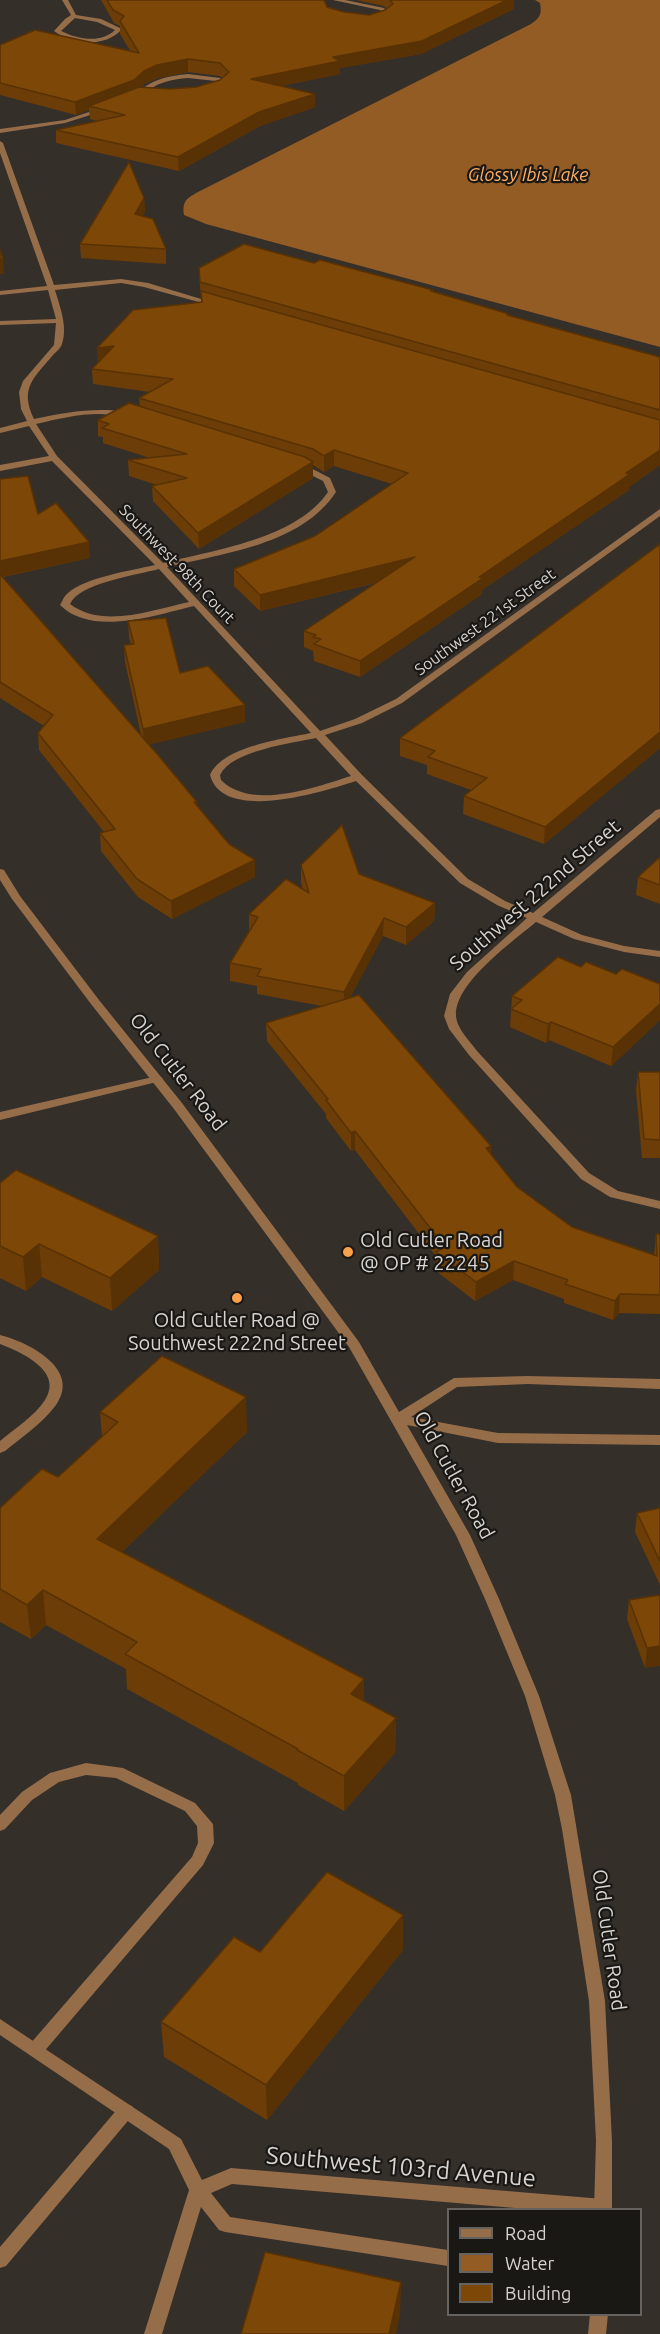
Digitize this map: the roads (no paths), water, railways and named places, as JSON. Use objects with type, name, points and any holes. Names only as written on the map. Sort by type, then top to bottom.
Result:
[{"type":"street","points":[[65,0],[74,16]]},
{"type":"street","points":[[336,0],[382,9],[388,15],[380,22],[370,23]]},
{"type":"street","points":[[74,16],[99,20],[119,29],[112,36],[96,39],[77,39],[57,31],[74,16]]},
{"type":"street","points":[[129,99],[138,96],[150,98],[202,95],[216,91],[224,85],[218,79],[177,77],[142,90],[138,96]]},
{"type":"street","points":[[0,131],[68,123],[111,106]]},
{"type":"street","name":"Southwest 98th Court","points":[[0,143],[51,287],[60,321],[58,345],[26,383],[23,392],[25,409],[54,458],[161,566],[358,777],[464,881],[493,899],[534,919],[595,942],[660,954]]},
{"type":"street","points":[[0,175],[11,174]]},
{"type":"street","points":[[0,293],[133,282],[221,306]]},
{"type":"street","points":[[0,323],[60,321]]},
{"type":"street","points":[[0,431],[87,412],[109,411],[136,415]]},
{"type":"street","points":[[0,468],[54,458]]},
{"type":"street","points":[[196,603],[104,620],[81,616],[71,612],[65,605],[69,596],[77,590],[250,544],[282,531],[320,507],[332,492],[327,480],[294,463]]},
{"type":"street","name":"Southwest 221st Street","points":[[358,777],[274,798],[254,798],[223,789],[217,783],[216,774],[219,768],[237,756],[356,723],[420,688],[660,512]]},
{"type":"street","name":"Southwest 222nd Street","points":[[660,812],[471,974],[454,996],[450,1016],[455,1029],[480,1060],[574,1165],[598,1186],[628,1199],[660,1205]]},
{"type":"street","name":"Old Cutler Road","points":[[0,872],[16,897],[157,1079],[348,1336],[463,1534],[532,1696],[563,1795],[584,1909],[597,2001],[604,2131],[603,2208]]},
{"type":"street","points":[[0,894],[16,897]]},
{"type":"street","points":[[0,1116],[157,1079]]},
{"type":"street","points":[[0,1339],[45,1360],[55,1376],[56,1389],[52,1401],[0,1449]]},
{"type":"street","points":[[398,1419],[454,1383],[528,1380],[660,1384]]},
{"type":"street","points":[[398,1419],[498,1438],[660,1440]]},
{"type":"street","points":[[0,1825],[27,1796],[55,1777],[86,1769],[118,1772],[190,1807],[206,1824],[206,1843],[198,1861],[36,2049]]},
{"type":"street","points":[[0,2026],[175,2144],[198,2190],[225,2224],[447,2258]]},
{"type":"street","points":[[0,2260],[126,2111]]},
{"type":"street","name":"Southwest 103rd Avenue","points":[[198,2190],[231,2176],[603,2208]]},
{"type":"street","points":[[153,2334],[198,2190]]},
{"type":"street","points":[[597,2334],[599,2316]]},
{"type":"water","name":"Glossy Ibis Lake","points":[[535,0],[660,0],[660,347],[206,224],[184,215],[186,201],[198,192],[531,24],[540,13],[540,3]]},
{"type":"place","name":"Old Cutler Road @ OP # 22245","points":[[348,1252]]},
{"type":"place","name":"Old Cutler Road @ Southwest 222nd Street","points":[[237,1298]]}]
